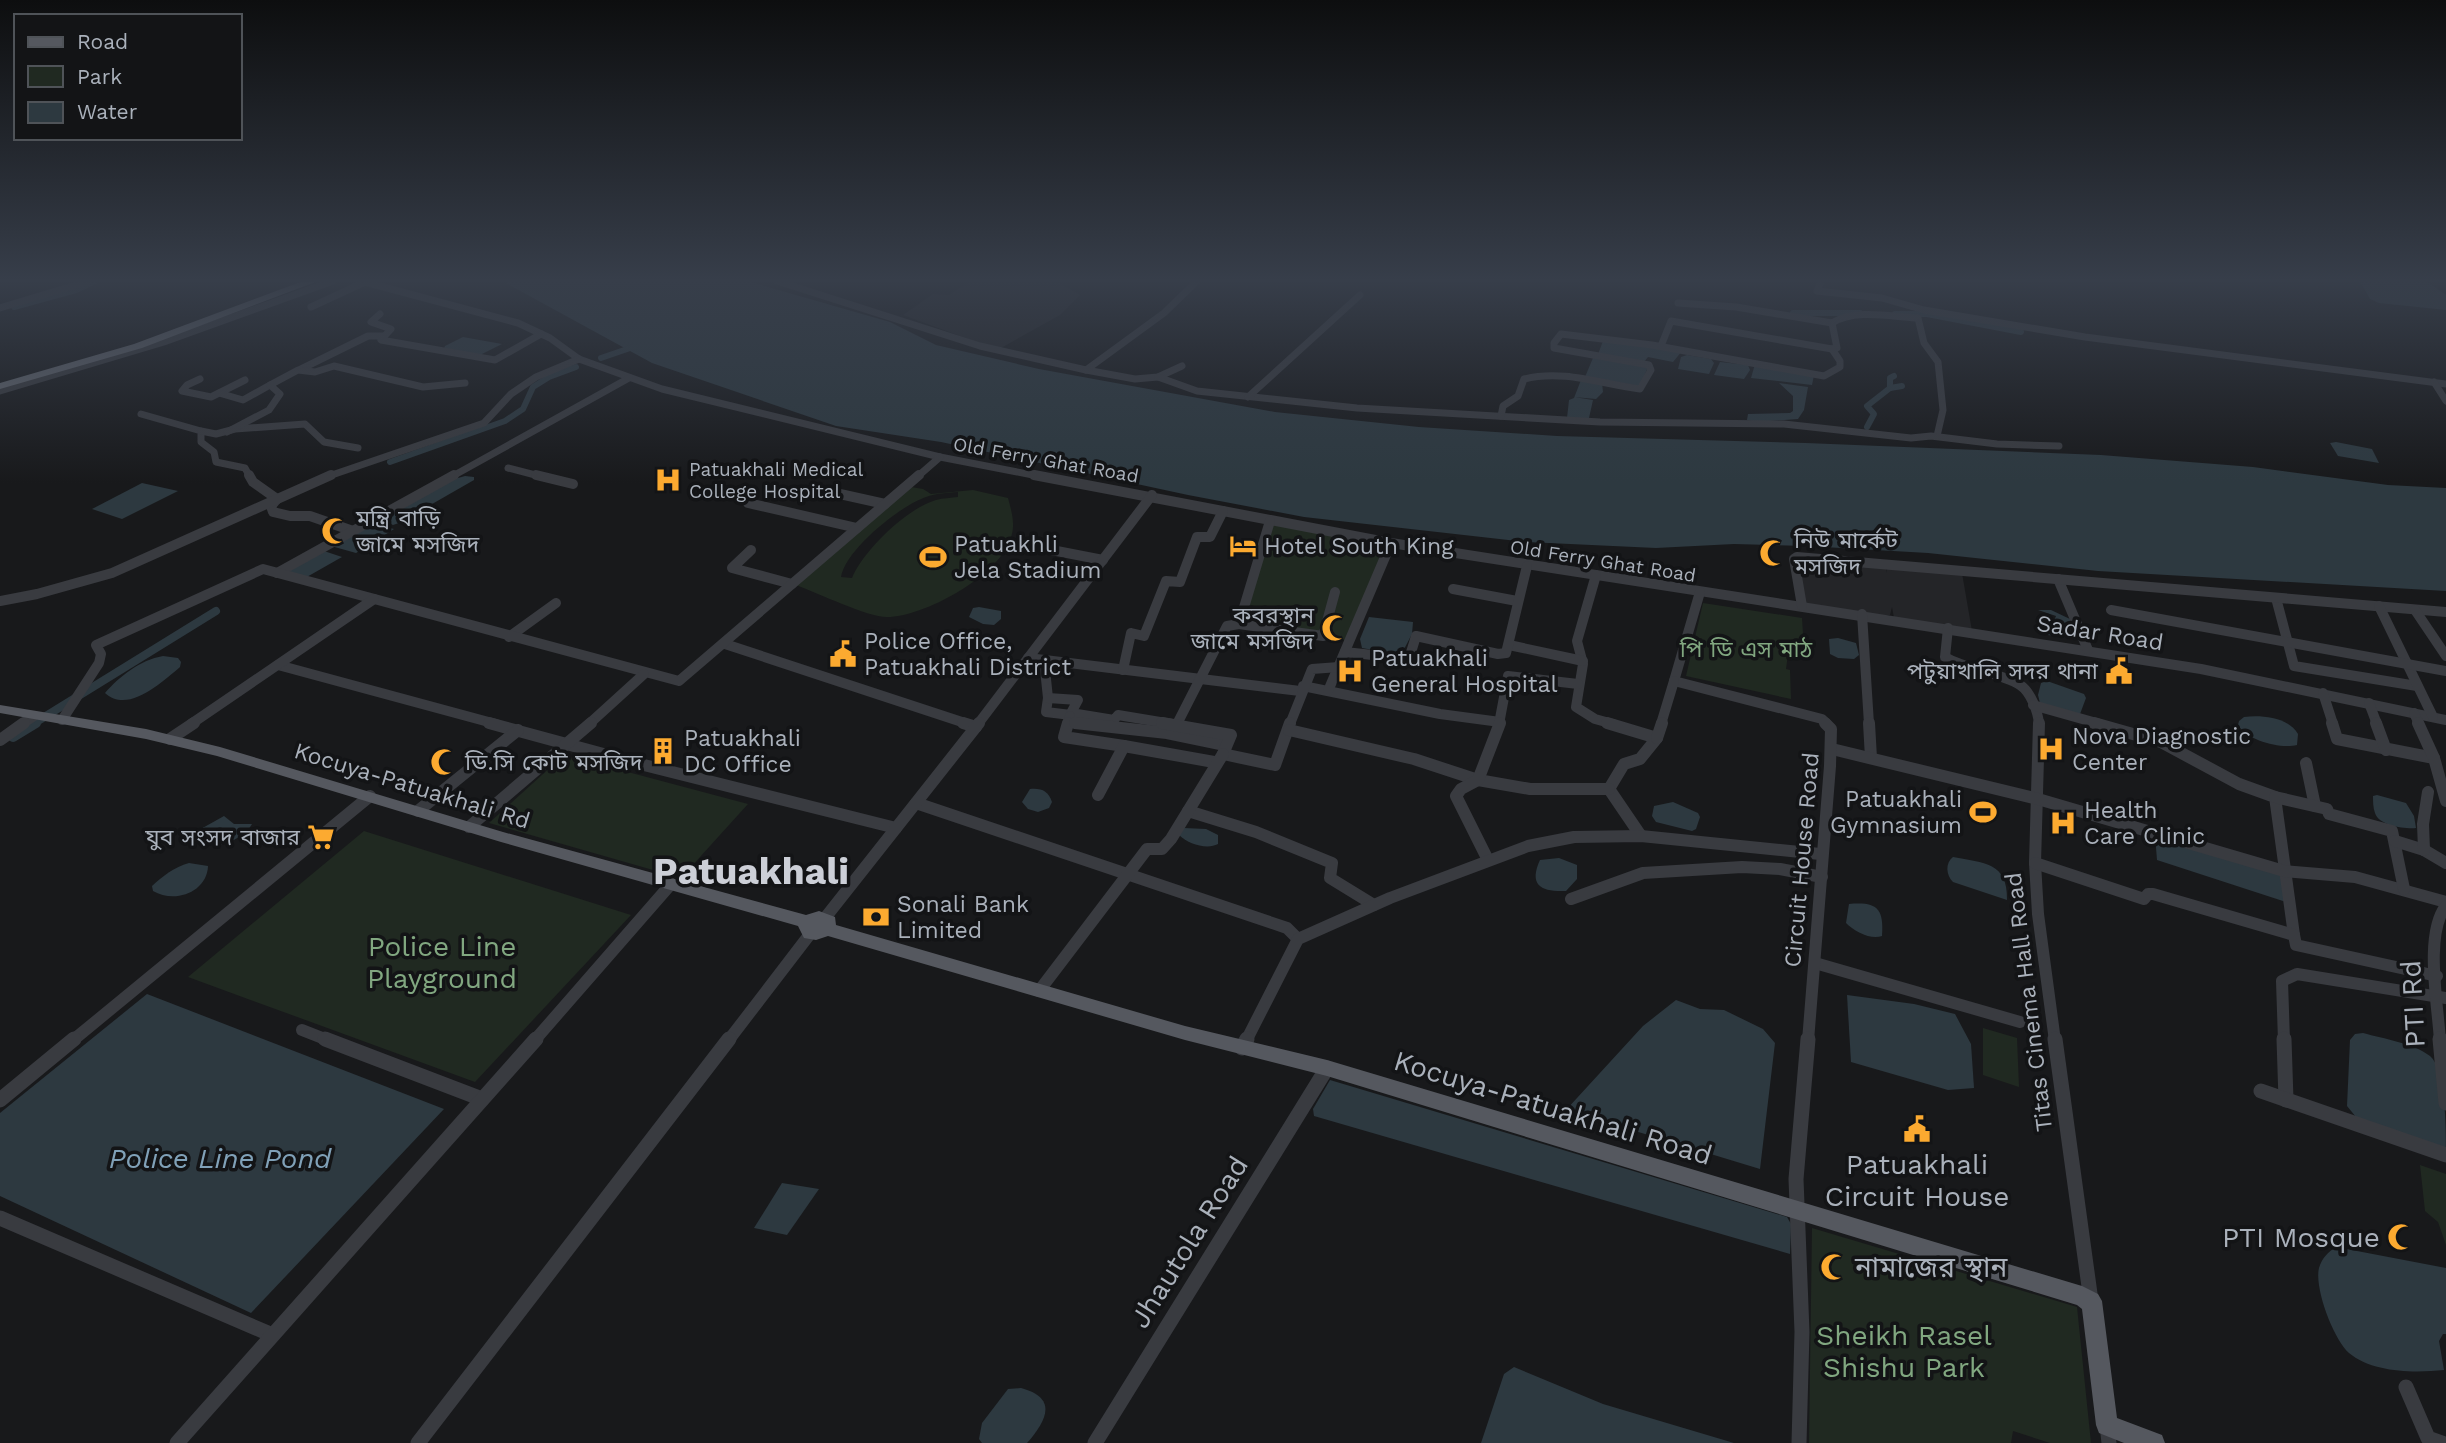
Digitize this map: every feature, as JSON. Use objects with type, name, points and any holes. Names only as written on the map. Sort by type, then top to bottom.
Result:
[{"type":"highway","points":[[0,388],[129,348]]},
{"type":"main road","name":"Kocuya-Patuakhali Rd","points":[[0,709],[170,739],[817,926]]},
{"type":"main road","name":"Kocuya-Patuakhali Road","points":[[817,926],[1242,1048],[1327,1069],[2091,1301]]},
{"type":"main road","points":[[2091,1301],[2108,1434],[2154,1443]]},
{"type":"street","points":[[0,388],[141,348]]},
{"type":"street","points":[[219,393],[243,400],[343,348]]},
{"type":"street","points":[[419,348],[495,360],[516,348]]},
{"type":"street","name":"Old Ferry Ghat Road","points":[[568,348],[579,359],[629,378],[705,401],[940,457],[1152,495],[1270,521],[1391,543],[1744,599]]},
{"type":"street","points":[[990,348],[1135,379],[1158,377],[1182,366]]},
{"type":"street","points":[[1086,370],[1116,348]]},
{"type":"street","points":[[1248,397],[1301,348]]},
{"type":"street","points":[[1501,416],[1503,406],[1513,403],[1519,395],[1524,379],[1530,377],[1560,376],[1640,389],[1651,370],[1649,365],[1556,348]]},
{"type":"street","points":[[1674,348],[1824,376],[1840,368],[1840,361],[1832,349]]},
{"type":"street","points":[[1828,348],[1835,348]]},
{"type":"street","points":[[1927,348],[1931,357],[1938,362],[1943,410],[1937,436]]},
{"type":"street","points":[[2186,348],[2446,384]]},
{"type":"street","points":[[0,601],[37,594],[112,573],[325,477],[484,423],[511,394],[536,377],[579,359]]},
{"type":"street","points":[[298,370],[315,372],[334,366],[423,387],[465,383]]},
{"type":"street","points":[[1158,377],[1197,391],[1357,408],[1600,422],[1784,424],[1911,438],[1937,436],[1997,444],[2059,446]]},
{"type":"street","points":[[277,573],[629,378]]},
{"type":"street","points":[[200,379],[187,385],[182,391],[211,397],[246,380]]},
{"type":"street","points":[[2434,382],[2446,401]]},
{"type":"street","points":[[227,432],[269,410],[280,394],[270,385]]},
{"type":"street","points":[[141,414],[216,434],[305,424],[324,442],[358,448]]},
{"type":"street","points":[[201,431],[201,442],[214,452],[216,462],[245,468],[253,482],[277,499]]},
{"type":"street","points":[[59,720],[82,691],[99,663],[101,654],[96,645],[100,642],[263,569],[643,674],[671,681],[681,680],[940,457]]},
{"type":"street","points":[[508,468],[573,484]]},
{"type":"street","points":[[831,492],[885,504]]},
{"type":"street","points":[[418,1443],[817,926],[976,727],[1152,495]]},
{"type":"street","points":[[277,499],[271,506],[273,512],[290,516],[310,516],[353,531]]},
{"type":"street","points":[[748,503],[857,527]]},
{"type":"street","points":[[1123,670],[1131,633],[1144,636],[1166,581],[1180,582],[1197,537],[1210,537],[1223,511]]},
{"type":"street","points":[[1239,624],[1270,521]]},
{"type":"street","points":[[1328,691],[1391,543]]},
{"type":"street","points":[[1031,546],[1103,560]]},
{"type":"street","points":[[751,550],[732,568],[792,584]]},
{"type":"street","points":[[1802,606],[1794,559],[1797,557],[2446,612]]},
{"type":"street","points":[[1345,652],[1409,659],[1416,636],[1498,654],[1506,653],[1527,566]]},
{"type":"street","points":[[1596,575],[1577,640],[1583,660],[1576,707],[1584,713],[1657,738]]},
{"type":"street","points":[[2058,579],[2088,650]]},
{"type":"street","points":[[1453,589],[1517,601]]},
{"type":"street","points":[[1177,725],[1227,626],[1239,624],[1323,636],[1335,592]]},
{"type":"street","points":[[1609,789],[1623,764],[1640,759],[1657,738],[1700,592]]},
{"type":"street","points":[[2276,598],[2294,666],[2417,686]]},
{"type":"street","points":[[170,739],[374,599]]},
{"type":"street","name":"Sadar Road","points":[[1744,599],[1862,614],[2088,650],[2323,693],[2446,720]]},
{"type":"street","points":[[509,637],[556,603]]},
{"type":"street","points":[[2379,606],[2433,717]]},
{"type":"street","points":[[2111,610],[2446,671]]},
{"type":"street","points":[[2415,610],[2446,656]]},
{"type":"street","points":[[1862,614],[1871,758]]},
{"type":"street","points":[[1948,628],[1945,657],[1957,664],[2021,685],[2033,705],[2161,742],[2239,784],[2275,797],[2327,809],[2329,814],[2392,831],[2404,889]]},
{"type":"street","points":[[724,643],[976,727]]},
{"type":"street","points":[[1509,645],[1583,660]]},
{"type":"street","points":[[1028,658],[1328,691],[1440,714],[1500,722]]},
{"type":"street","points":[[1044,660],[1048,698],[1046,712],[1167,733],[1221,754]]},
{"type":"street","points":[[278,665],[568,744],[896,828]]},
{"type":"street","points":[[1048,698],[1078,700],[1064,737],[1124,746],[1221,754],[1275,765],[1301,689],[1312,669],[1339,667]]},
{"type":"street","points":[[469,827],[568,744],[643,674]]},
{"type":"street","points":[[1488,860],[1456,796],[1461,789],[1478,780],[1500,722],[1510,675],[1578,684]]},
{"type":"street","name":"Circuit House Road","points":[[1674,681],[1822,719],[1831,729],[1832,749],[1820,854],[1822,877],[1796,1179],[1802,1332],[1799,1443]]},
{"type":"street","points":[[2323,693],[2337,739],[2439,763]]},
{"type":"street","points":[[2369,703],[2386,750]]},
{"type":"street","name":"Titas Cinema Hall Road","points":[[2033,705],[2038,712],[2040,748],[2035,863],[2052,1023],[2091,1301]]},
{"type":"street","points":[[2414,713],[2439,763],[2446,801]]},
{"type":"street","points":[[1039,991],[1147,849],[1164,848],[1231,735],[1118,715],[1114,720],[1070,717]]},
{"type":"street","points":[[0,740],[34,716]]},
{"type":"street","points":[[418,811],[518,730]]},
{"type":"street","points":[[1289,730],[1414,759],[1478,780],[1530,789],[1609,789]]},
{"type":"street","points":[[1098,795],[1124,746]]},
{"type":"street","points":[[1832,749],[2038,799],[2284,871],[2355,877],[2404,889],[2446,904]]},
{"type":"street","points":[[2306,763],[2315,806]]},
{"type":"street","points":[[1609,789],[1641,836]]},
{"type":"street","points":[[2424,850],[2423,824],[2428,792]]},
{"type":"street","points":[[0,1100],[370,796]]},
{"type":"street","points":[[2275,797],[2296,945],[2437,976]]},
{"type":"street","points":[[916,803],[1287,928],[1298,939]]},
{"type":"street","points":[[1188,811],[1256,832],[1332,863],[1330,878],[1374,905]]},
{"type":"street","points":[[1242,1048],[1298,939],[1374,905],[1528,846],[1574,837],[1641,836],[1820,854]]},
{"type":"street","points":[[2395,841],[2424,850],[2446,863]]},
{"type":"street","points":[[2035,863],[2144,899],[2148,894],[2153,894],[2294,935]]},
{"type":"street","points":[[1571,899],[1643,873],[1654,872],[1742,867],[1780,869],[1822,877]]},
{"type":"street","points":[[177,1443],[270,1334],[583,988],[671,884]]},
{"type":"street","name":"PTI Rd","points":[[2446,904],[2439,915],[2437,976],[2442,997],[2442,1082],[2446,1103]]},
{"type":"street","points":[[1815,963],[2020,1022]]},
{"type":"street","points":[[2286,1100],[2282,981],[2288,977],[2310,975],[2442,997]]},
{"type":"street","points":[[302,1030],[482,1100]]},
{"type":"street","name":"Jhautola Road","points":[[1095,1443],[1327,1069]]},
{"type":"street","points":[[2261,1091],[2446,1155]]},
{"type":"street","points":[[0,1218],[270,1334]]},
{"type":"street","points":[[2406,1387],[2428,1438],[2442,1443]]},
{"type":"shaded area","points":[[1796,561],[1885,566],[1887,573],[1886,566],[1962,573],[1972,631],[1894,618],[1892,607],[1890,615],[1878,615],[1810,606],[1802,601]]},
{"type":"green space","name":"Patuakhli Jela Stadium","points":[[911,487],[931,494],[973,490],[1008,498],[1013,530],[1003,554],[976,580],[920,610],[902,615],[878,616],[796,585]],"holes":[[[958,492],[958,497],[936,500],[912,512],[876,544],[852,578],[841,577],[845,566],[863,542],[902,509],[934,495]]]},
{"type":"green space","points":[[1273,523],[1386,545],[1347,641],[1240,625]]},
{"type":"green space","name":"পি ডি এস মাঠ","points":[[1703,603],[1802,618],[1804,649],[1789,647],[1786,669],[1790,670],[1791,699],[1686,676]]},
{"type":"green space","points":[[564,755],[748,804],[681,878],[489,823]]},
{"type":"green space","name":"Police Line Playground","points":[[364,831],[631,915],[475,1082],[188,977]]},
{"type":"green space","points":[[1983,1028],[2017,1038],[2019,1087],[1983,1075]]},
{"type":"green space","points":[[2420,1165],[2446,1174],[2446,1245],[2438,1222],[2425,1211]]},
{"type":"green space","name":"Sheikh Rasel Shishu Park","points":[[1812,1228],[2077,1307],[2091,1443],[2050,1443],[2013,1431],[2011,1443],[1809,1443]]},
{"type":"water","points":[[444,348],[493,348],[478,356],[443,351]]},
{"type":"water","points":[[625,348],[950,348],[1039,369],[1275,412],[1419,427],[1557,436],[2101,455],[2253,467],[2388,485],[2446,488],[2446,591],[2098,571],[1928,553],[1806,546],[1734,544],[1656,548],[1527,542],[1304,517],[941,442],[836,426],[652,363]]},
{"type":"water","points":[[1600,348],[1682,351],[1673,362],[1648,357],[1643,363],[1597,357]]},
{"type":"water","points":[[1687,355],[1711,359],[1714,363],[1709,374],[1678,369],[1681,357]]},
{"type":"water","points":[[1593,358],[1648,367],[1640,386],[1585,377]]},
{"type":"water","points":[[1720,362],[1748,365],[1750,370],[1744,379],[1714,375]]},
{"type":"water","points":[[1755,364],[1814,375],[1812,385],[1751,378]]},
{"type":"water","points":[[1581,380],[1602,383],[1603,392],[1596,399],[1574,397]]},
{"type":"water","points":[[1779,383],[1808,387],[1804,410],[1798,419],[1757,422],[1747,420],[1748,414],[1793,411],[1793,396]]},
{"type":"water","points":[[1574,397],[1593,400],[1589,418],[1567,418],[1569,400]]},
{"type":"water","points":[[2330,443],[2372,449],[2379,463],[2338,456]]},
{"type":"water","points":[[465,476],[474,477],[474,480],[399,523],[393,525],[383,520],[451,480]]},
{"type":"water","points":[[142,483],[178,491],[122,519],[92,509]]},
{"type":"water","points":[[370,523],[394,529],[356,553],[331,546]]},
{"type":"water","points":[[321,550],[342,557],[305,578],[285,572]]},
{"type":"water","points":[[973,608],[1001,611],[1001,619],[994,625],[983,624],[969,617]]},
{"type":"water","points":[[2038,610],[2051,610],[2070,619],[2078,639],[2048,635],[2046,632],[2050,630],[2056,616]]},
{"type":"water","points":[[1369,617],[1413,622],[1412,634],[1401,655],[1362,648],[1360,639]]},
{"type":"water","points":[[1838,638],[1856,643],[1859,655],[1854,659],[1838,658],[1830,654],[1829,639]]},
{"type":"water","points":[[163,656],[178,658],[180,667],[154,688],[124,700],[114,699],[105,693],[131,670],[146,661]]},
{"type":"water","points":[[2047,681],[2084,694],[2086,698],[2080,714],[2040,703],[2038,695],[2041,683]]},
{"type":"water","points":[[2244,717],[2266,717],[2288,724],[2298,734],[2297,745],[2273,745],[2249,735],[2238,725]]},
{"type":"water","points":[[1030,789],[1041,790],[1049,795],[1052,802],[1049,808],[1038,812],[1028,809],[1022,802]]},
{"type":"water","points":[[2373,796],[2406,803],[2414,816],[2416,828],[2387,824],[2377,817]]},
{"type":"water","points":[[1673,802],[1698,813],[1700,817],[1696,829],[1692,831],[1656,822],[1652,816],[1654,806]]},
{"type":"water","points":[[224,816],[234,824],[252,824],[241,836],[225,843],[208,845],[193,838],[199,830]]},
{"type":"water","points":[[1184,828],[1206,829],[1218,835],[1218,844],[1203,846],[1187,841],[1179,835]]},
{"type":"water","points":[[2155,835],[2280,872],[2286,902],[2157,860]]},
{"type":"water","points":[[1953,857],[1984,863],[1999,871],[2006,887],[2007,900],[1953,882],[1947,869]]},
{"type":"water","points":[[1559,858],[1577,865],[1577,879],[1566,891],[1540,886],[1536,876],[1540,860]]},
{"type":"water","points":[[189,863],[208,866],[202,883],[196,889],[180,896],[162,895],[153,891],[152,886],[165,875]]},
{"type":"water","points":[[1849,904],[1866,904],[1876,908],[1880,913],[1882,936],[1863,934],[1846,923]]},
{"type":"water","name":"Police Line Pond","points":[[147,994],[444,1109],[251,1313],[0,1196],[0,1113]]},
{"type":"water","points":[[1847,995],[1914,1004],[1955,1014],[1971,1044],[1974,1088],[1948,1090],[1851,1062]]},
{"type":"water","points":[[1676,1000],[1700,1009],[1724,1010],[1763,1029],[1775,1043],[1760,1169],[1566,1110],[1643,1026]]},
{"type":"water","points":[[2363,1033],[2415,1048],[2430,1056],[2435,1063],[2444,1101],[2446,1151],[2356,1117],[2347,1106],[2350,1040],[2355,1034]]},
{"type":"water","points":[[1330,1080],[1787,1217],[1791,1224],[1790,1254],[1314,1116],[1313,1109]]},
{"type":"water","points":[[782,1183],[819,1189],[787,1235],[754,1228]]},
{"type":"water","points":[[2336,1247],[2446,1268],[2446,1334],[2443,1334],[2439,1341],[2444,1370],[2408,1371],[2382,1368],[2359,1360],[2349,1353],[2337,1337],[2319,1288],[2319,1268],[2328,1253]]},
{"type":"water","points":[[1514,1367],[1603,1404],[1734,1443],[1481,1443],[1504,1374]]},
{"type":"water","points":[[1021,1388],[1033,1392],[1044,1404],[1044,1418],[1040,1426],[1027,1443],[982,1443],[979,1439],[982,1423],[1008,1389]]},
{"type":"waterway","points":[[601,358],[629,348]]},
{"type":"waterway","points":[[390,462],[505,421],[523,409],[533,387],[549,377],[576,367]]},
{"type":"waterway","points":[[1890,388],[1890,378],[1894,376]]},
{"type":"waterway","points":[[1890,388],[1902,386]]},
{"type":"waterway","points":[[1867,427],[1874,414],[1867,406],[1890,388]]},
{"type":"waterway","points":[[33,724],[216,611]]},
{"type":"waterway","points":[[13,737],[36,723]]},
{"type":"place","name":"Patuakhali Medical College Hospital","points":[[668,480]]},
{"type":"place","name":"মন্ত্রি বাড়ি জামে মসজিদ","points":[[335,531]]},
{"type":"place","name":"Hotel South King","points":[[1243,546]]},
{"type":"place","name":"নিউ মার্কেট মসজিদ","points":[[1773,553]]},
{"type":"place","name":"Patuakhli Jela Stadium","points":[[933,557]]},
{"type":"place","name":"কবরস্থান জামে মসজিদ","points":[[1335,628]]},
{"type":"place","name":"Police Office, Patuakhali District","points":[[843,654]]},
{"type":"place","name":"Patuakhali General Hospital","points":[[1350,671]]},
{"type":"place","name":"পটুয়াখালি সদর থানা","points":[[2119,671]]},
{"type":"place","name":"Nova Diagnostic Center","points":[[2051,749]]},
{"type":"place","name":"Patuakhali DC Office","points":[[663,751]]},
{"type":"place","name":"ডি.সি কোট মসজিদ","points":[[444,762]]},
{"type":"place","name":"Patuakhali Gymnasium","points":[[1983,812]]},
{"type":"place","name":"Health Care Clinic","points":[[2063,823]]},
{"type":"place","name":"যুব সংসদ বাজার","points":[[321,837]]},
{"type":"place","name":"Sonali Bank Limited","points":[[876,917]]},
{"type":"place","name":"Patuakhali Circuit House","points":[[1917,1129]]},
{"type":"place","name":"PTI Mosque","points":[[2401,1237]]},
{"type":"place","name":"নামাজের স্থান","points":[[1834,1267]]},
{"type":"district","name":"Patuakhali","points":[[751,871]]}]
